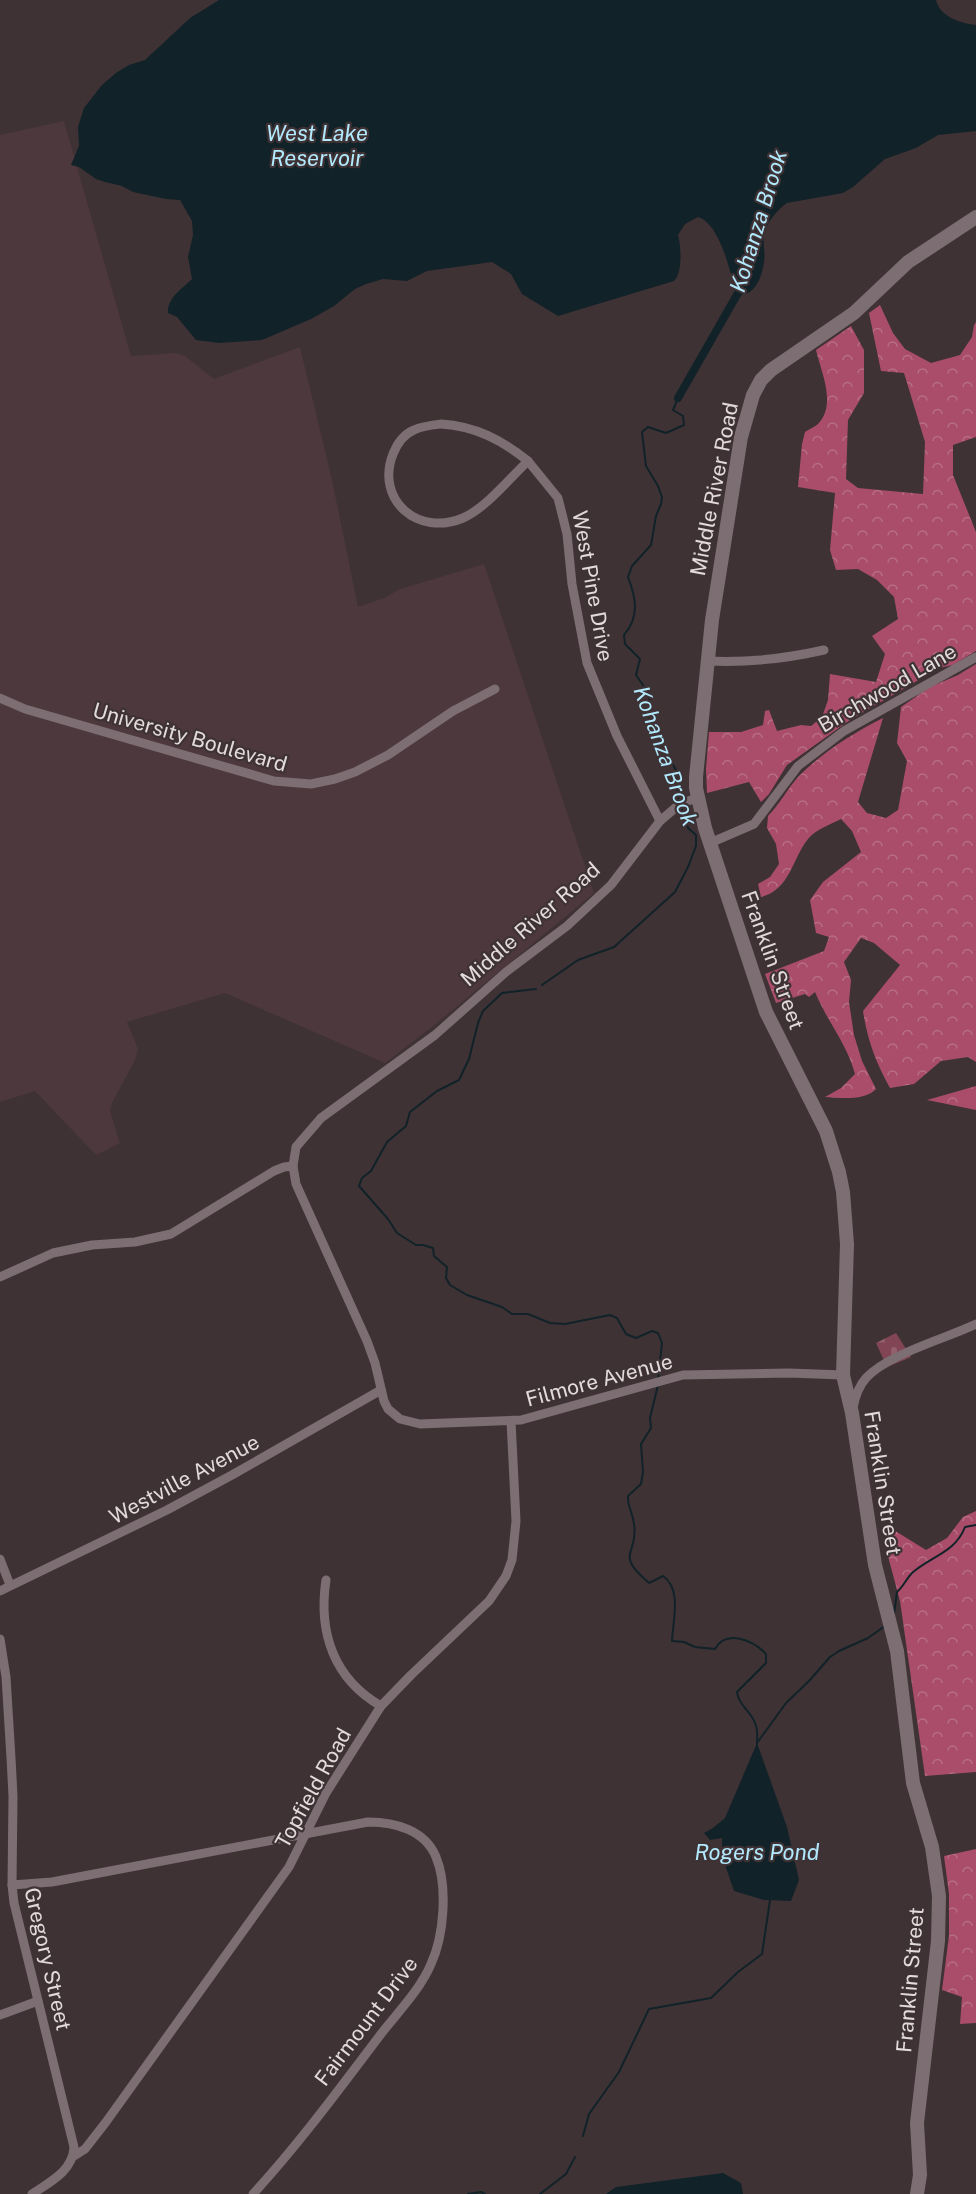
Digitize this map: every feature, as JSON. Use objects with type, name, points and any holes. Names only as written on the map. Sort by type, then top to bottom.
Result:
[{"type":"main road","name":"Middle River Road","points":[[693,799],[696,788],[707,661],[741,437],[753,394],[761,380],[771,370],[854,313],[913,258],[976,217]]},
{"type":"main road","name":"Franklin Street","points":[[693,799],[710,843],[766,1012],[823,1125],[839,1172],[846,1211],[843,1375],[852,1413],[875,1565],[897,1651],[913,1783],[932,1847],[939,1896],[938,1941],[916,2123],[920,2175],[917,2194]]},
{"type":"street","name":"West Pine Drive","points":[[528,460],[477,509],[465,517],[439,524],[428,522],[406,512],[396,502],[388,477],[393,454],[404,436],[427,425],[455,425],[483,432],[513,448],[528,460],[558,498],[567,534],[572,584],[587,663],[617,736],[660,821]]},
{"type":"street","points":[[707,661],[736,663],[763,661],[824,650]]},
{"type":"street","name":"Birchwood Lane","points":[[710,843],[754,824],[798,766],[844,730],[976,657]]},
{"type":"street","name":"University Boulevard","points":[[0,698],[25,709],[274,781],[311,784],[335,779],[376,761],[453,711],[495,689]]},
{"type":"street","name":"Middle River Road","points":[[293,1166],[296,1147],[321,1118],[435,1035],[506,972],[596,902],[628,865],[660,821],[693,799]]},
{"type":"street","points":[[0,1277],[53,1253],[92,1245],[135,1242],[171,1233],[274,1171],[293,1166],[301,1200],[367,1341],[381,1390]]},
{"type":"street","points":[[852,1413],[856,1393],[865,1379],[878,1367],[976,1324]]},
{"type":"street","name":"Filmore Avenue","points":[[381,1390],[388,1409],[400,1419],[408,1422],[442,1424],[511,1421],[546,1414],[682,1375],[843,1375]]},
{"type":"street","name":"Westville Avenue","points":[[0,1591],[167,1510],[381,1390]]},
{"type":"street","name":"Topfield Road","points":[[74,2156],[85,2149],[113,2113],[289,1867],[326,1793],[381,1706],[489,1601],[506,1576],[512,1560],[516,1521],[511,1421]]},
{"type":"street","points":[[0,1559],[10,1585]]},
{"type":"street","points":[[326,1580],[323,1600],[324,1622],[327,1639],[334,1656],[358,1690],[381,1706]]},
{"type":"street","name":"Gregory Street","points":[[0,1639],[6,1677],[13,1786],[12,1886],[21,1938],[71,2129],[74,2156]]},
{"type":"street","name":"Fairmount Drive","points":[[12,1886],[52,1882],[368,1822],[383,1822],[406,1828],[427,1842],[438,1863],[443,1894],[441,1927],[436,1953],[422,1981],[291,2150],[253,2194]]},
{"type":"street","points":[[0,2015],[38,2001]]},
{"type":"street","points":[[32,2194],[62,2174],[74,2156]]},
{"type":"shaded area","points":[[64,121],[131,356],[176,353],[185,356],[214,379],[300,347],[332,480],[358,607],[384,598],[400,589],[484,564],[594,893],[385,1063],[225,993],[127,1022],[138,1049],[110,1111],[120,1143],[96,1155],[35,1091],[0,1102],[0,135]]},
{"type":"green space","points":[[880,305],[893,333],[905,349],[931,363],[960,355],[972,337],[976,322],[976,437],[953,445],[953,475],[976,532],[976,651],[953,665],[939,668],[850,720],[787,765],[769,794],[761,802],[749,782],[707,793],[709,732],[741,732],[763,725],[765,711],[769,710],[777,731],[801,725],[811,726],[822,717],[828,700],[830,674],[876,682],[885,654],[872,636],[898,619],[894,597],[877,580],[858,569],[836,570],[830,550],[835,493],[798,487],[805,432],[818,424],[824,416],[826,407],[826,388],[816,350],[851,326],[864,350],[864,393],[848,420],[846,479],[858,488],[923,494],[925,442],[904,373],[881,371],[869,313]]},
{"type":"green space","points":[[976,664],[976,1062],[968,1057],[941,1061],[914,1084],[890,1088],[873,1051],[863,1011],[900,965],[874,943],[861,938],[844,962],[851,980],[849,1002],[854,1035],[862,1061],[876,1089],[859,1097],[825,1097],[841,1088],[855,1074],[847,1053],[815,992],[809,997],[805,994],[776,1003],[765,974],[824,951],[829,937],[816,933],[810,900],[823,882],[861,852],[852,831],[841,819],[811,836],[784,881],[771,893],[761,897],[758,884],[770,877],[779,864],[776,844],[767,828],[768,816],[808,767],[839,744],[883,718],[858,802],[867,813],[886,818],[898,810],[907,761],[897,743],[901,707],[930,687]]},
{"type":"green space","points":[[976,1086],[976,1110],[927,1100]]},
{"type":"green space","points":[[896,1333],[911,1357],[887,1367],[876,1343]]},
{"type":"green space","points":[[976,1511],[976,1772],[925,1776],[900,1601],[889,1560],[884,1524],[926,1550],[947,1538],[963,1517]]},
{"type":"green space","points":[[976,1849],[976,2023],[960,2024],[962,1997],[942,1990],[949,1936],[949,1894],[944,1856]]},
{"type":"water","name":"West Lake Reservoir","points":[[219,0],[936,0],[946,15],[957,21],[976,25],[976,131],[938,135],[916,148],[885,159],[843,193],[787,203],[773,216],[764,233],[764,258],[760,278],[752,290],[743,295],[735,290],[718,238],[706,221],[698,217],[685,224],[678,235],[680,266],[674,281],[558,316],[522,294],[511,274],[492,262],[427,271],[407,281],[383,279],[366,284],[311,319],[262,340],[219,343],[196,340],[177,317],[168,313],[173,298],[192,279],[188,257],[193,235],[192,221],[180,200],[133,192],[122,186],[96,179],[79,167],[71,165],[79,146],[78,127],[84,108],[102,85],[129,65],[145,60],[190,18]]},
{"type":"water","name":"Rogers Pond","points":[[757,1743],[787,1827],[799,1880],[791,1901],[764,1900],[734,1891],[722,1856],[722,1838],[710,1840],[704,1833],[725,1818]]},
{"type":"water","points":[[723,2173],[741,2183],[743,2194],[606,2194],[616,2187]]},
{"type":"waterway","name":"Kohanza Brook","points":[[678,398],[738,293]]},
{"type":"waterway","name":"Kohanza Brook","points":[[678,398],[673,410],[683,416],[684,425],[666,433],[648,427],[642,432],[646,466],[662,497],[651,545],[632,566],[628,577],[635,607],[632,621],[624,635],[625,644],[640,659],[636,675],[647,691],[650,702],[649,722],[676,770],[679,802]]},
{"type":"waterway","name":"Kohanza Brook","points":[[542,985],[578,960],[614,947],[675,892],[696,846],[696,835],[688,828],[681,807]]},
{"type":"waterway","name":"Kohanza Brook","points":[[536,989],[502,993],[483,1011],[469,1059],[459,1080],[437,1091],[410,1112],[406,1126],[387,1142],[371,1171],[362,1178],[359,1186],[388,1219],[397,1233],[416,1245],[433,1248],[434,1256],[447,1267],[446,1278],[450,1285],[467,1295],[502,1307],[512,1314],[528,1314],[550,1323],[565,1324],[610,1315],[617,1318],[626,1334],[636,1338],[652,1331],[658,1333],[662,1343],[658,1380]]},
{"type":"waterway","name":"Kohanza Brook","points":[[658,1385],[650,1418],[651,1428],[641,1444],[643,1472],[641,1484],[628,1496],[635,1534],[630,1559],[638,1573],[649,1583],[663,1576],[673,1589],[675,1606],[672,1641],[715,1649],[726,1639],[733,1638],[754,1644],[766,1654],[766,1663],[737,1692],[740,1702],[754,1721],[757,1730],[757,1745]]},
{"type":"waterway","points":[[894,1614],[897,1592],[912,1573],[955,1543],[965,1527],[976,1525]]},
{"type":"waterway","points":[[757,1743],[786,1703],[830,1657],[868,1638],[885,1626]]},
{"type":"waterway","name":"Kohanza Brook","points":[[583,2136],[589,2114],[619,2072],[649,2009],[711,1998],[738,1972],[762,1954],[770,1900]]},
{"type":"waterway","name":"Kohanza Brook","points":[[540,2194],[566,2174],[575,2157]]},
{"type":"waterway","name":"Kohanza Brook","points":[[468,2194],[481,2192],[485,2194]]}]
